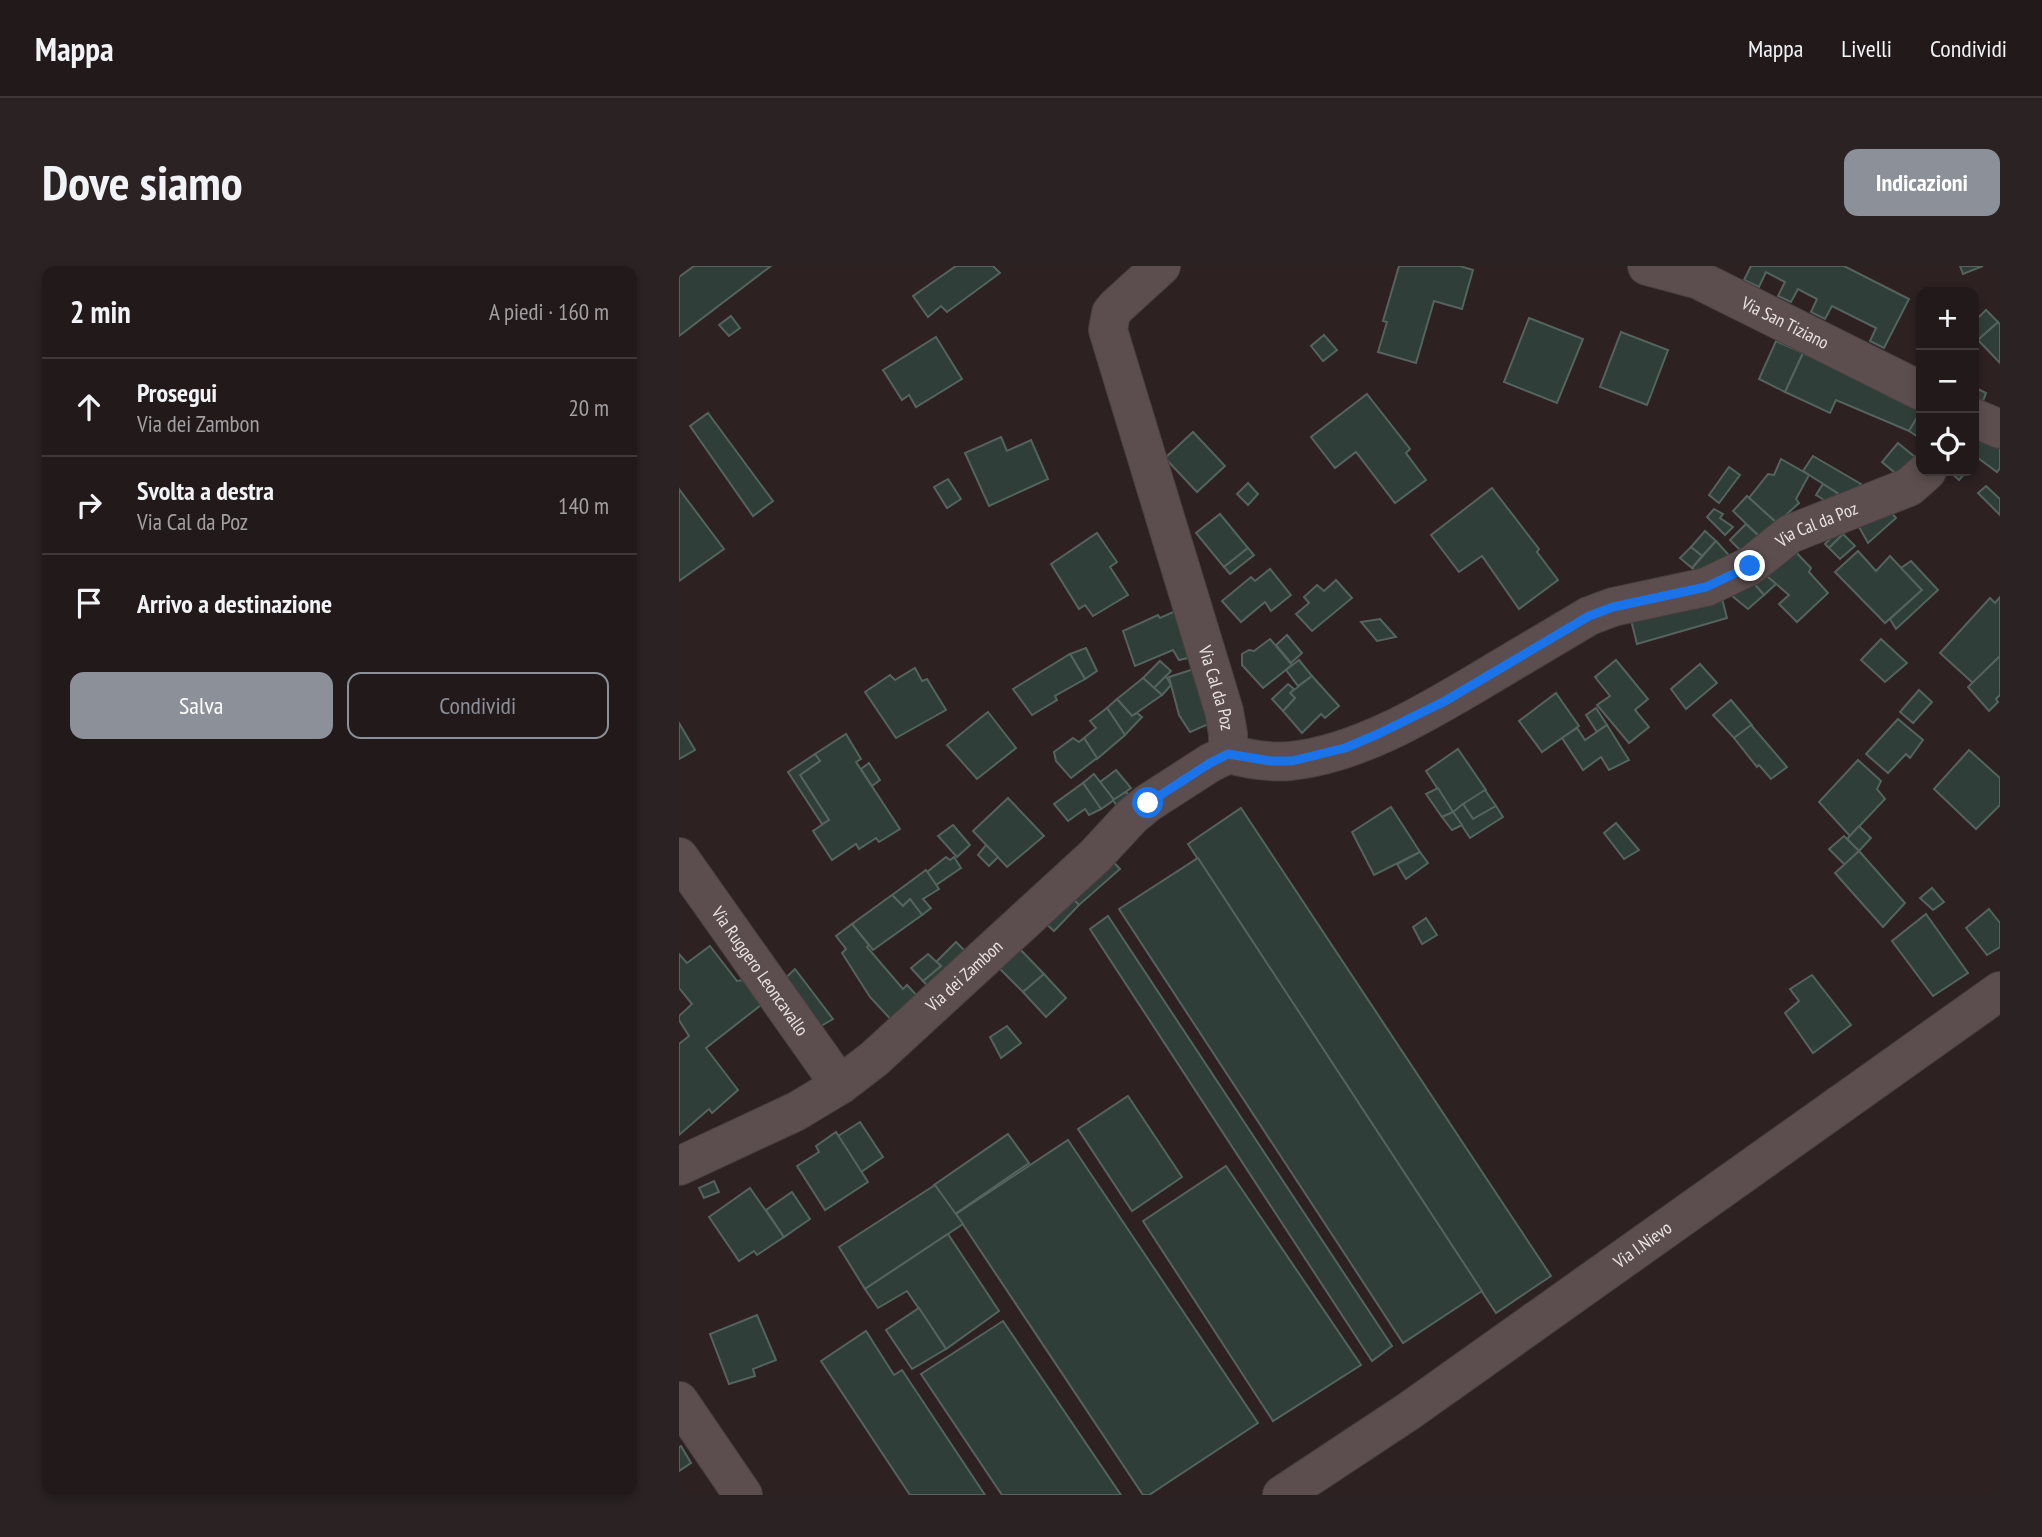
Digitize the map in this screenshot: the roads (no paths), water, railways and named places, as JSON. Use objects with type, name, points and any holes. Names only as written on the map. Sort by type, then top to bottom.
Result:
[{"type":"street","name":"Via Cal da Poz","points":[[1161,266],[1111,313],[1108,330],[1224,711],[1228,754],[1270,761],[1292,761],[1345,748],[1445,701],[1589,616],[1613,607],[1720,581],[1750,566],[1790,534],[1909,486],[1921,476]]},
{"type":"street","name":"Via San Tiziano","points":[[1647,266],[1703,273],[1916,388]]},
{"type":"street","name":"Via dei Zambon","points":[[679,1166],[797,1111],[840,1085],[874,1059],[1016,929],[1095,856],[1132,816],[1158,796],[1228,754]]},
{"type":"street","name":"Via Ruggero Leoncavallo","points":[[679,857],[840,1085]]},
{"type":"street","name":"Via I.Nievo","points":[[1282,1495],[1409,1411],[2000,991]]},
{"type":"street","points":[[679,1401],[743,1495]]}]
